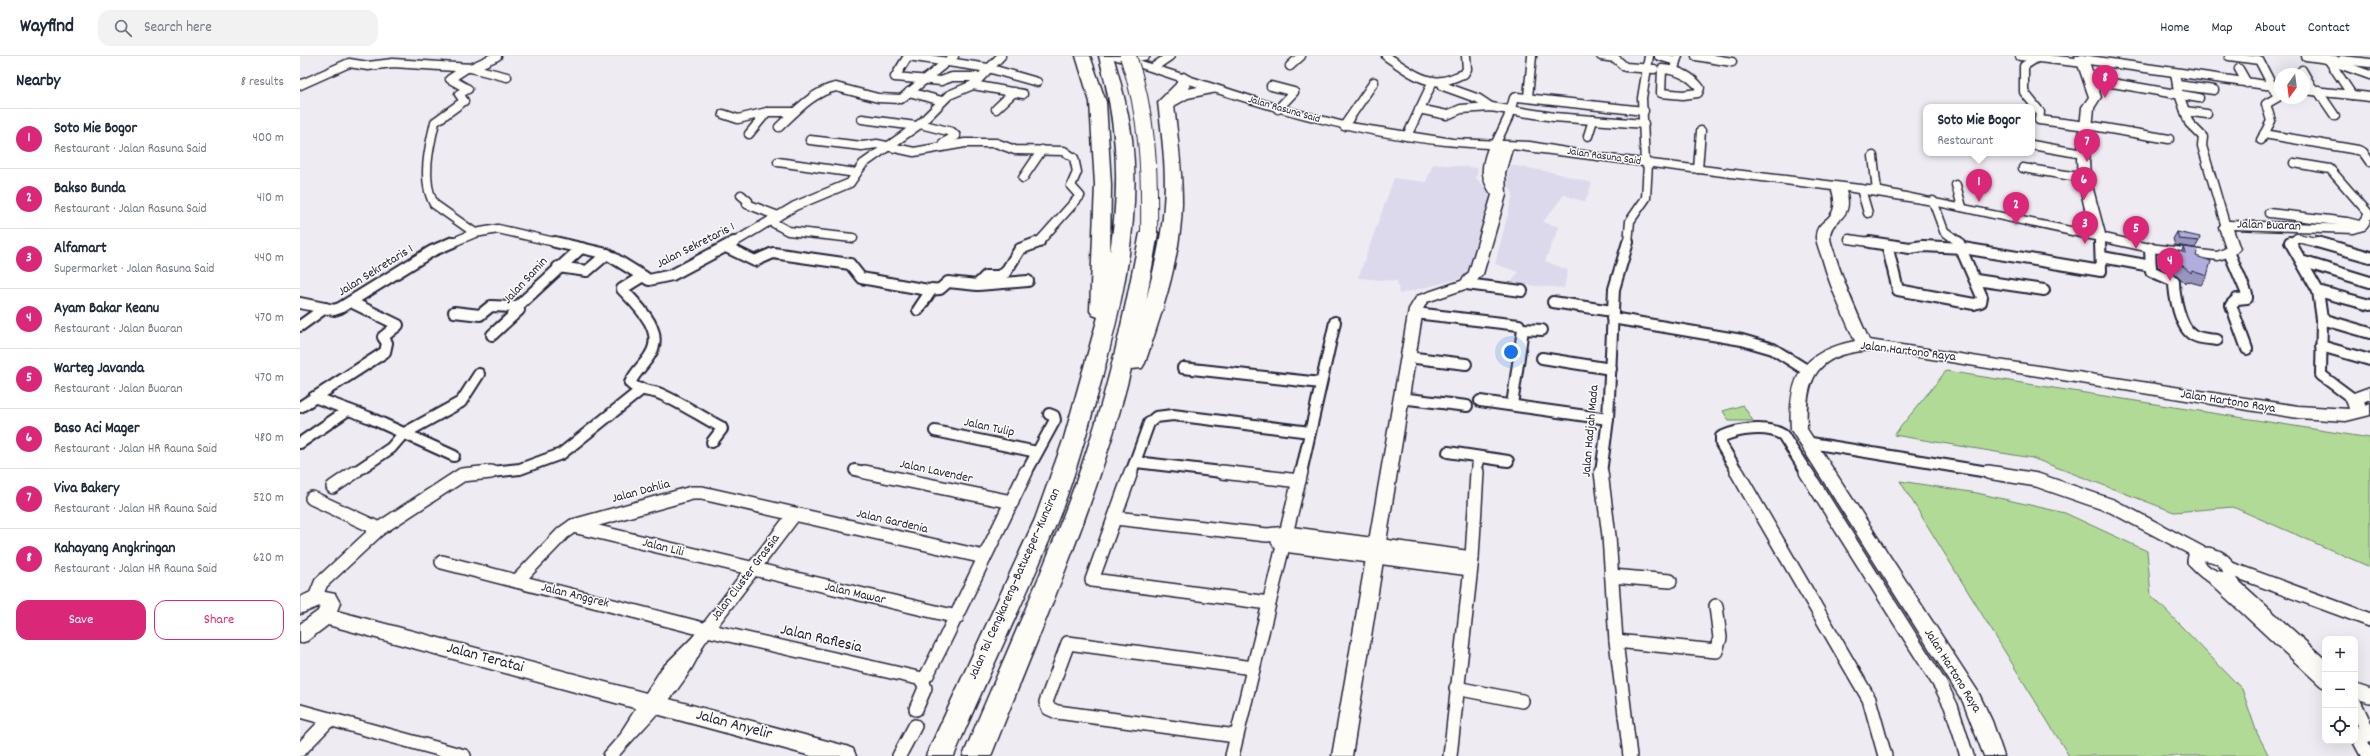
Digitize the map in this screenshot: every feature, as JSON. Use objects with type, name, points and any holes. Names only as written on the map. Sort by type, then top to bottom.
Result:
[{"type":"highway","name":"Jalan Tol Cengkareng–Batuceper–Kunciran","points":[[941,753],[1050,511],[1077,430],[1099,353],[1117,278],[1123,233],[1123,142],[1117,98],[1106,56]]},
{"type":"highway","points":[[1124,57],[1143,56]]},
{"type":"highway","name":"Jalan Tol Cengkareng–Batuceper–Kunciran","points":[[978,755],[1076,514],[1098,450],[1127,349],[1149,233],[1150,184],[1146,141],[1139,96],[1124,57]]},
{"type":"highway","points":[[1087,58],[1098,102],[1099,145],[1103,185],[1099,353]]},
{"type":"highway","points":[[1098,450],[1124,399],[1156,301],[1168,240],[1173,204],[1172,158],[1166,108],[1168,98],[1182,85],[1184,78]]},
{"type":"highway","points":[[1166,108],[1170,102],[1184,94],[1212,88]]},
{"type":"street","points":[[300,85],[363,56]]},
{"type":"street","points":[[475,233],[434,204],[428,191],[427,178],[435,122],[462,104],[464,101],[458,94],[468,89],[450,79],[469,68],[497,56]]},
{"type":"street","points":[[980,77],[952,76],[941,81],[895,77],[908,56],[988,68],[1037,82]]},
{"type":"street","points":[[780,127],[806,102],[832,88],[896,100],[904,98],[909,92],[948,63],[954,56]]},
{"type":"street","name":"Jalan Sekretaris 1","points":[[300,303],[337,309],[352,302],[398,270],[432,252],[475,233],[498,229],[607,254],[652,281],[660,279],[726,247],[795,206],[850,183],[863,164],[918,125],[949,95],[973,84],[1001,56]]},
{"type":"street","points":[[1152,62],[1170,56]]},
{"type":"street","points":[[1290,66],[1301,56]]},
{"type":"street","points":[[1387,56],[1418,76],[1437,81],[1443,86],[1479,99],[1491,107]]},
{"type":"street","points":[[1407,136],[1419,109],[1437,81],[1464,74],[1467,69],[1466,56]]},
{"type":"street","points":[[1528,97],[1532,56]]},
{"type":"street","points":[[1601,56],[1615,58],[1625,67],[1662,70],[1663,68],[1674,70],[1695,81],[1700,88],[1698,94],[1683,95],[1661,93],[1662,70]]},
{"type":"street","name":"Jalan Hadjah Mada","points":[[1630,756],[1616,641],[1609,536],[1601,469],[1608,420],[1614,289],[1627,249],[1630,221],[1646,198],[1644,111],[1642,98],[1649,56]]},
{"type":"street","points":[[1659,56],[1677,58],[1674,70]]},
{"type":"street","points":[[1695,56],[1732,62]]},
{"type":"street","points":[[2020,56],[2036,58],[2082,59],[2274,86]]},
{"type":"street","points":[[2229,56],[2259,60],[2274,83]]},
{"type":"street","points":[[2306,56],[2340,58],[2370,63]]},
{"type":"street","name":"Jalan Rasuna Said","points":[[1124,57],[1152,62],[1184,78],[1212,88],[1278,109],[1344,126],[1452,143],[1530,146],[1646,163],[1877,191],[1934,201],[2099,238]]},
{"type":"street","points":[[2034,104],[2024,92],[2024,66],[2036,58]]},
{"type":"street","points":[[2325,58],[2370,75]]},
{"type":"street","points":[[2325,58],[2352,95]]},
{"type":"street","points":[[1849,239],[1913,248],[1923,246],[1964,248],[1995,256],[2018,256],[2101,271],[2102,257],[2099,238],[2084,178],[2083,154],[2088,107],[2093,102],[2095,96],[2082,59]]},
{"type":"street","points":[[349,63],[368,66],[393,63],[469,68],[507,77]]},
{"type":"street","points":[[2239,69],[2247,83]]},
{"type":"street","points":[[2172,72],[2191,128],[2199,131],[2203,136],[2202,145],[2226,227]]},
{"type":"street","points":[[2089,79],[2199,98]]},
{"type":"street","points":[[1344,126],[1374,82]]},
{"type":"street","points":[[2310,82],[2335,116]]},
{"type":"street","points":[[973,84],[1024,94]]},
{"type":"street","points":[[2177,85],[2214,90]]},
{"type":"street","points":[[1271,86],[1294,92],[1278,109]]},
{"type":"street","points":[[2310,90],[2370,97]]},
{"type":"street","points":[[909,92],[942,101]]},
{"type":"street","points":[[996,109],[1014,92]]},
{"type":"street","points":[[1466,284],[1476,274],[1499,195],[1488,178],[1495,164],[1514,98],[1528,97],[1644,111]]},
{"type":"street","points":[[2274,99],[2266,104],[2271,121],[2263,137],[2358,150],[2363,152],[2370,162]]},
{"type":"street","points":[[2035,106],[2040,112],[2039,120],[2087,123]]},
{"type":"street","points":[[1419,109],[1447,115],[1461,109],[1491,107],[1511,111],[1644,124]]},
{"type":"street","points":[[2185,111],[2207,114]]},
{"type":"street","points":[[722,114],[738,119],[767,112],[794,112]]},
{"type":"street","points":[[749,134],[767,112]]},
{"type":"street","points":[[2047,114],[2169,140]]},
{"type":"street","points":[[862,118],[918,125],[952,132],[956,136],[933,147]]},
{"type":"street","points":[[1588,136],[1593,120]]},
{"type":"street","points":[[1698,169],[1701,131]]},
{"type":"street","points":[[810,140],[862,146],[874,144],[914,152],[933,147],[983,142],[1001,144],[1015,150],[1064,151],[1074,158],[1077,172],[1071,186],[1080,196],[1037,244],[1020,249],[1005,273],[998,276],[986,276],[978,285]]},
{"type":"street","points":[[2035,146],[2083,154]]},
{"type":"street","points":[[1024,178],[1042,150]]},
{"type":"street","points":[[1873,156],[1877,191]]},
{"type":"street","points":[[778,162],[856,173]]},
{"type":"street","points":[[2269,212],[2347,222],[2368,219],[2330,169],[2294,163]]},
{"type":"street","points":[[2023,168],[2084,178]]},
{"type":"street","points":[[1956,185],[1962,207]]},
{"type":"street","points":[[1849,188],[1868,213]]},
{"type":"street","points":[[1849,188],[1852,203],[1852,214],[1836,231],[1834,240],[1870,345]]},
{"type":"street","points":[[741,195],[748,201],[747,204],[774,219],[788,231],[853,238]]},
{"type":"street","points":[[1887,245],[1898,290],[1978,303],[1982,297],[1964,248],[1957,239],[1944,231],[1934,201]]},
{"type":"street","name":"Jalan Buaran","points":[[2229,252],[2233,248],[2226,227],[2240,225],[2341,229],[2368,219]]},
{"type":"street","points":[[2099,238],[2150,248],[2218,256],[2229,252],[2247,294],[2247,298],[2237,299],[2231,305],[2247,349]]},
{"type":"street","points":[[2363,408],[2321,375],[2322,319],[2318,291],[2302,261],[2291,245],[2292,239],[2306,239],[2370,258]]},
{"type":"street","points":[[726,247],[755,261],[773,253],[850,264],[861,278],[927,290],[932,288],[940,288],[948,282],[966,286],[1028,281]]},
{"type":"street","name":"Jalan Samin","points":[[492,335],[519,310],[516,307],[558,267],[581,248]]},
{"type":"street","points":[[2150,248],[2152,273],[2174,281],[2174,296],[2187,331],[2194,336],[2217,340]]},
{"type":"street","points":[[2344,250],[2370,252]]},
{"type":"street","points":[[558,267],[587,271],[607,254]]},
{"type":"street","points":[[2102,257],[2151,266]]},
{"type":"street","points":[[2302,261],[2370,282]]},
{"type":"street","points":[[643,276],[622,289],[643,311],[654,340],[653,350],[630,382],[633,387],[680,402],[721,427],[721,432],[712,442]]},
{"type":"street","points":[[1976,280],[2044,290]]},
{"type":"street","points":[[1342,756],[1406,357],[1415,313],[1419,302],[1425,297],[1466,284],[1522,291]]},
{"type":"street","points":[[918,310],[932,288]]},
{"type":"street","points":[[2318,291],[2370,305]]},
{"type":"street","points":[[300,407],[382,355],[387,343],[384,337],[397,327],[396,323],[352,302]]},
{"type":"street","points":[[1554,302],[1742,340],[1774,349],[1808,371]]},
{"type":"street","points":[[454,312],[480,315],[491,306],[516,307]]},
{"type":"street","points":[[300,326],[325,308]]},
{"type":"street","points":[[1415,313],[1520,325]]},
{"type":"street","points":[[2322,319],[2370,333]]},
{"type":"street","points":[[1232,756],[1286,539],[1335,322]]},
{"type":"street","points":[[1512,405],[1523,329],[1542,330]]},
{"type":"street","name":"Jalan Hartono Raya","points":[[1994,756],[1982,721],[1970,696],[1799,430],[1797,415],[1799,397],[1808,371],[1815,363],[1833,351],[1850,345],[1870,345],[2298,412],[2331,415],[2363,408],[2370,393]]},
{"type":"street","points":[[2321,346],[2370,360]]},
{"type":"street","points":[[1406,357],[1466,364]]},
{"type":"street","points":[[1542,358],[1611,369]]},
{"type":"street","points":[[1183,368],[1321,383]]},
{"type":"street","points":[[333,487],[391,448],[403,434],[461,402],[479,374]]},
{"type":"street","points":[[308,602],[321,583],[378,529],[462,475],[520,469],[561,454],[642,389]]},
{"type":"street","points":[[314,397],[427,443],[439,451],[454,456]]},
{"type":"street","points":[[1400,398],[1467,406]]},
{"type":"street","points":[[1480,400],[1608,420]]},
{"type":"street","points":[[300,443],[348,410]]},
{"type":"street","points":[[916,709],[925,688],[924,677],[957,617],[984,558],[1037,452],[1055,420],[1049,414]]},
{"type":"street","points":[[1269,603],[1092,580],[1136,462],[1149,422],[1161,415],[1310,432]]},
{"type":"street","points":[[1885,756],[1869,699],[1721,444],[1721,437],[1725,435],[1769,428],[1777,430],[1783,436],[1941,686],[1951,706],[1967,756]]},
{"type":"street","name":"Jalan Tulip","points":[[935,431],[1037,452]]},
{"type":"street","points":[[1806,442],[2037,480],[2112,506],[2201,553],[2218,557],[2224,575],[2322,678]]},
{"type":"street","points":[[1448,452],[1508,461]]},
{"type":"street","points":[[1450,756],[1456,688],[1471,564],[1478,457]]},
{"type":"street","points":[[1136,462],[1299,481]]},
{"type":"street","name":"Jalan Lavender","points":[[855,470],[1012,502]]},
{"type":"street","name":"Jalan Dahlia","points":[[517,581],[563,532],[573,526],[692,493],[702,493],[794,515]]},
{"type":"street","points":[[312,498],[378,529]]},
{"type":"street","name":"Jalan Gardenia","points":[[794,515],[984,558]]},
{"type":"street","name":"Jalan Cluster Grassia","points":[[610,756],[651,703],[693,658],[698,642],[794,515]]},
{"type":"street","points":[[1115,518],[1267,535],[1286,539],[1471,564]]},
{"type":"street","name":"Jalan Lili","points":[[573,526],[752,570]]},
{"type":"street","points":[[2201,553],[2196,556],[2194,562],[2205,574],[2224,575],[2370,620]]},
{"type":"street","name":"Jalan Anggrek","points":[[442,562],[707,630]]},
{"type":"street","name":"Jalan Mawar","points":[[752,570],[957,617]]},
{"type":"street","points":[[2224,575],[2322,665]]},
{"type":"street","points":[[1612,576],[1670,581]]},
{"type":"street","points":[[308,602],[324,598],[330,601],[331,607],[309,625]]},
{"type":"street","points":[[1616,641],[1716,651],[1720,638],[1716,606]]},
{"type":"street","name":"Jalan Teratai","points":[[309,625],[651,703]]},
{"type":"street","name":"Jalan Raflesia","points":[[707,630],[924,677]]},
{"type":"street","points":[[1236,736],[1057,712],[1048,708],[1046,702],[1068,643],[1253,668]]},
{"type":"street","points":[[1456,688],[1522,701]]},
{"type":"street","points":[[2358,692],[2370,696]]},
{"type":"street","name":"Jalan Anyelir","points":[[651,703],[846,756]]},
{"type":"street","points":[[2357,708],[2370,736]]},
{"type":"street","points":[[300,711],[464,756]]},
{"type":"street","points":[[300,750],[330,719]]},
{"type":"street","points":[[898,756],[915,726]]},
{"type":"street","points":[[2358,738],[2368,756]]},
{"type":"shaded area","points":[[1433,164],[1478,168],[1476,178],[1488,190],[1491,197],[1469,273],[1462,278],[1399,294],[1397,281],[1358,278],[1394,178],[1426,182]]},
{"type":"shaded area","points":[[1510,165],[1556,173],[1592,183],[1585,202],[1564,195],[1543,222],[1559,227],[1545,261],[1568,270],[1564,288],[1511,284],[1518,272],[1495,264],[1513,194],[1506,181]]},
{"type":"green space","points":[[1946,371],[2370,438],[2370,567],[2233,507],[2174,512],[2032,458],[1894,435]]},
{"type":"green space","points":[[1743,405],[1753,421],[1729,421],[1723,411]]},
{"type":"green space","points":[[1900,481],[1977,493],[2065,513],[2147,551],[2151,595],[2242,689],[2257,733],[2269,756],[2069,756]]},
{"type":"building","points":[[2177,232],[2200,237],[2199,241],[2179,239]]},
{"type":"building","points":[[2184,247],[2198,249],[2196,256],[2211,261],[2207,276],[2192,271],[2191,273],[2183,266],[2166,258],[2169,248],[2186,253]]},
{"type":"place","name":"Kahayang Angkringan","points":[[2105,98]]},
{"type":"place","name":"Viva Bakery","points":[[2087,162]]},
{"type":"place","name":"Baso Aci Mager","points":[[2084,200]]},
{"type":"place","name":"Soto Mie Bogor","points":[[1979,202]]},
{"type":"place","name":"Bakso Bunda","points":[[2016,225]]},
{"type":"place","name":"Alfamart","points":[[2085,244]]},
{"type":"place","name":"Warteg Javanda","points":[[2136,249]]},
{"type":"place","name":"Ayam Bakar Keanu","points":[[2170,281]]}]
